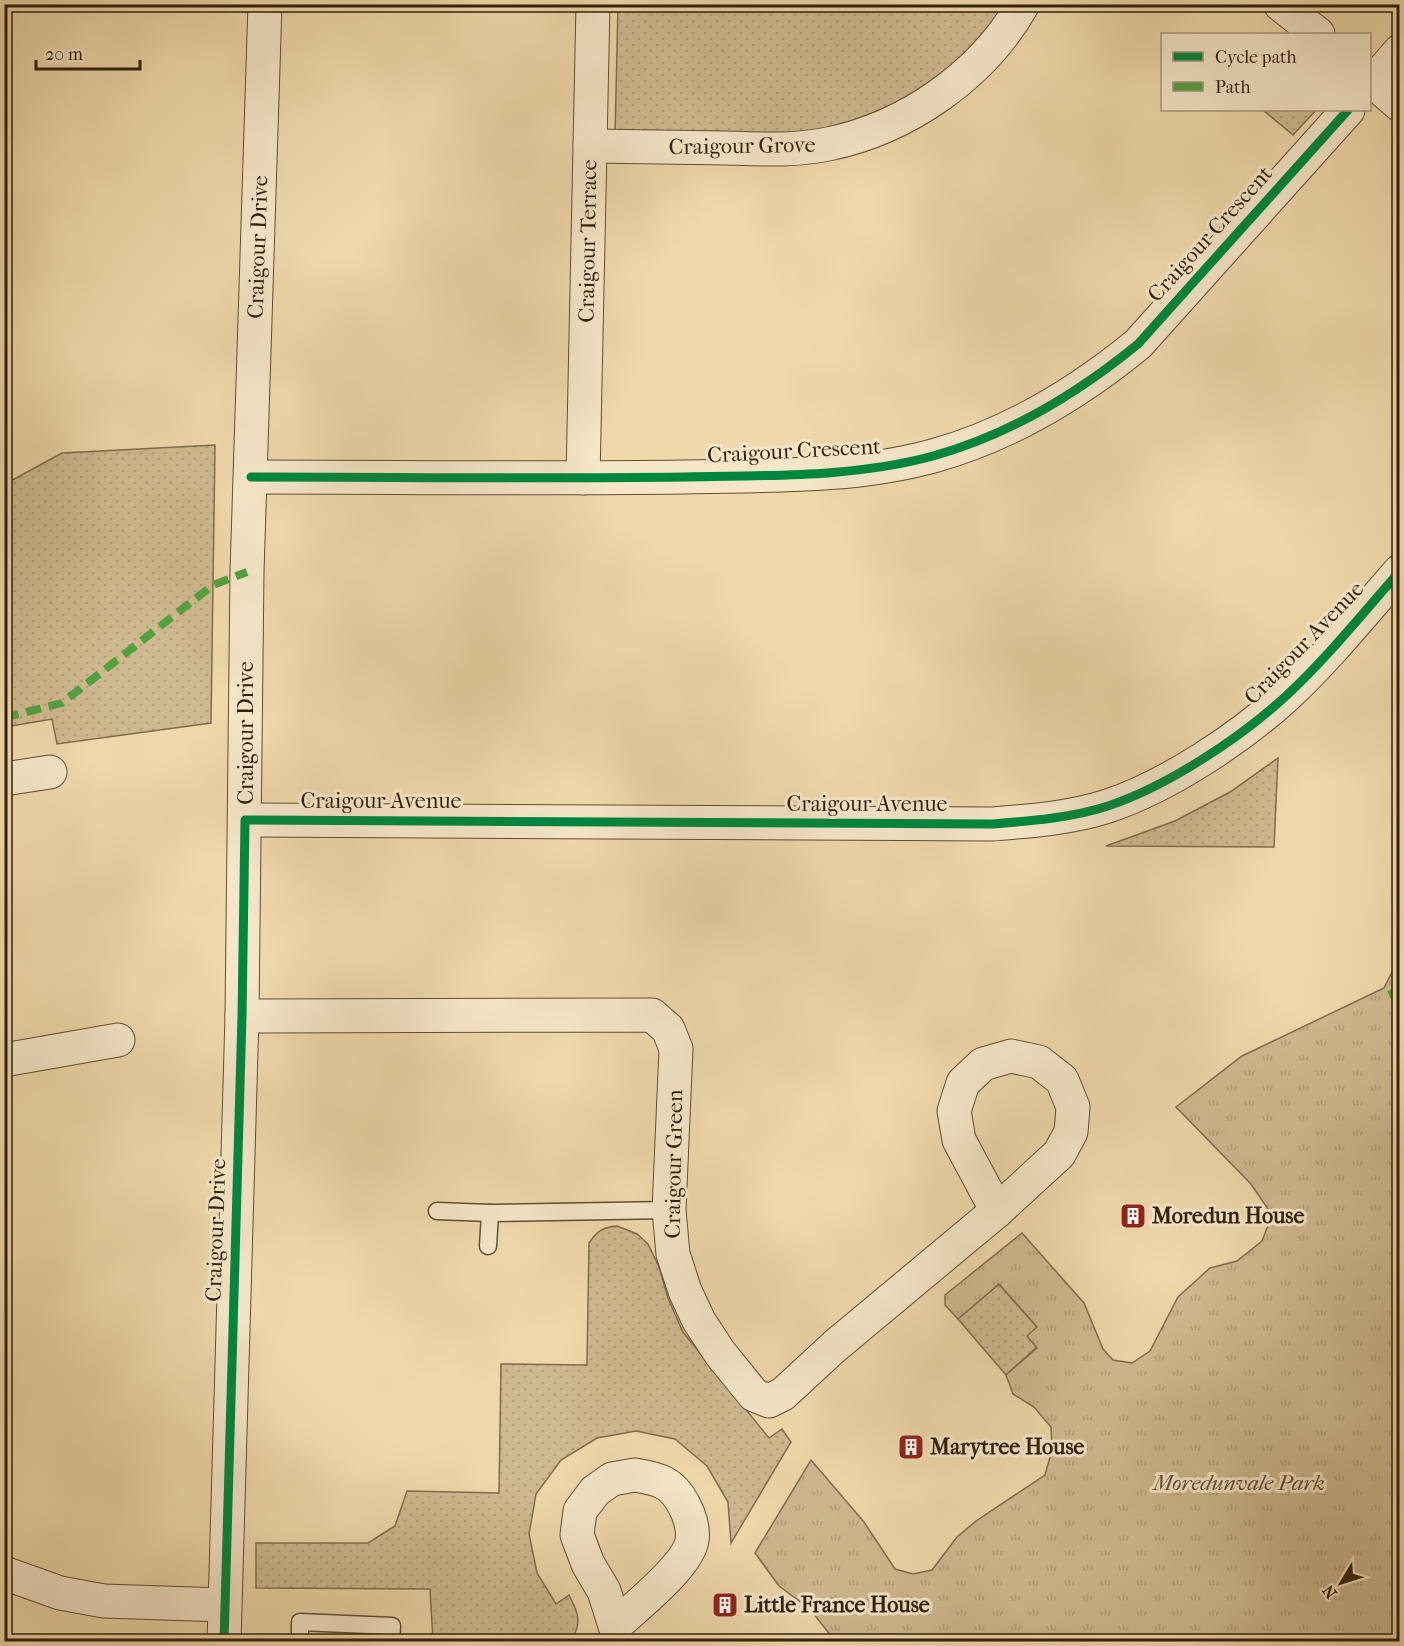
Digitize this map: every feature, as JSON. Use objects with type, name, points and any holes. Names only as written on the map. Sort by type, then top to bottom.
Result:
[{"type":"street","name":"Craigour Drive","points":[[224,1641],[242,1016],[247,572],[265,4]]},
{"type":"street","name":"Craigour Terrace","points":[[583,478],[592,4]]},
{"type":"street","name":"Craigour Grove","points":[[590,146],[802,148],[851,138],[875,130],[907,114],[954,84],[971,70],[997,42],[1023,4]]},
{"type":"street","points":[[1280,4],[1317,33]]},
{"type":"street","points":[[1371,81],[1400,51]]},
{"type":"street","points":[[1371,83],[1400,105]]},
{"type":"street","name":"Craigour Crescent","points":[[251,477],[583,478],[854,472],[934,455],[1011,426],[1070,395],[1104,372],[1138,344],[1346,111]]},
{"type":"street","name":"Craigour Avenue","points":[[245,820],[992,824],[1049,820],[1108,806],[1158,784],[1245,730],[1286,696],[1326,655],[1400,571]]},
{"type":"street","points":[[4,780],[50,772]]},
{"type":"street","name":"Craigour Green","points":[[242,1016],[651,1015],[668,1029],[676,1049],[669,1210],[673,1254],[685,1291],[699,1321],[720,1353],[754,1395],[769,1401],[783,1394],[836,1346],[997,1211],[1059,1154],[1071,1132],[1073,1107],[1062,1080],[1039,1062],[1011,1056],[983,1064],[963,1083],[954,1111],[958,1140],[997,1211]]},
{"type":"street","points":[[4,1060],[118,1040]]},
{"type":"street","points":[[4,1573],[60,1593],[104,1601],[224,1605]]},
{"type":"lane","points":[[436,1211],[490,1213],[669,1210]]},
{"type":"lane","points":[[488,1246],[490,1213]]},
{"type":"lane","points":[[300,1641],[300,1622],[392,1626],[391,1641]]},
{"type":"green space","points":[[618,5],[1009,5],[963,57],[908,100],[818,134],[615,135]]},
{"type":"green space","points":[[1264,111],[1315,111],[1293,135]]},
{"type":"green space","points":[[215,445],[211,723],[57,744],[52,719],[5,727],[5,484],[62,453]]},
{"type":"green space","points":[[1278,758],[1274,847],[1106,846],[1175,821],[1230,792]]},
{"type":"green space","name":"Moredunvale Park","points":[[1399,958],[1399,1641],[835,1641],[810,1609],[779,1586],[755,1553],[811,1460],[864,1522],[895,1569],[913,1574],[932,1570],[957,1537],[976,1521],[1045,1475],[1052,1450],[1051,1427],[1034,1407],[1013,1394],[1006,1375],[1037,1348],[1027,1336],[1037,1327],[999,1284],[958,1319],[945,1305],[945,1295],[1022,1233],[1084,1303],[1103,1349],[1113,1360],[1132,1363],[1150,1351],[1178,1297],[1210,1268],[1237,1261],[1262,1241],[1272,1215],[1251,1184],[1176,1107],[1242,1056],[1384,988]]},
{"type":"green space","points":[[617,1226],[637,1234],[648,1244],[683,1332],[769,1438],[782,1429],[791,1442],[731,1543],[728,1502],[707,1466],[675,1439],[636,1431],[597,1438],[561,1460],[536,1494],[529,1534],[537,1573],[556,1604],[569,1595],[572,1601],[578,1623],[570,1641],[433,1641],[430,1589],[256,1588],[256,1543],[368,1543],[395,1526],[407,1491],[499,1493],[501,1364],[587,1365],[589,1243],[601,1230]]},
{"type":"green space","points":[[999,1284],[1037,1327],[1037,1347],[1006,1375],[958,1319]]},
{"type":"marked path","points":[[4,718],[62,703],[213,585],[247,572]]},
{"type":"marked path","points":[[1389,995],[1400,990]]},
{"type":"cycle path","points":[[251,477],[631,478],[810,474],[902,463],[961,447],[989,437],[1041,411],[1091,380],[1138,344],[1347,111]]},
{"type":"cycle path","points":[[224,1642],[242,1016],[245,820],[992,824],[1080,813],[1108,806],[1155,786],[1202,759],[1247,728],[1286,696],[1316,666],[1400,571]]},
{"type":"place","name":"Moredun House","points":[[1133,1216]]},
{"type":"place","name":"Marytree House","points":[[911,1447]]},
{"type":"place","name":"Little France House","points":[[725,1605]]}]
